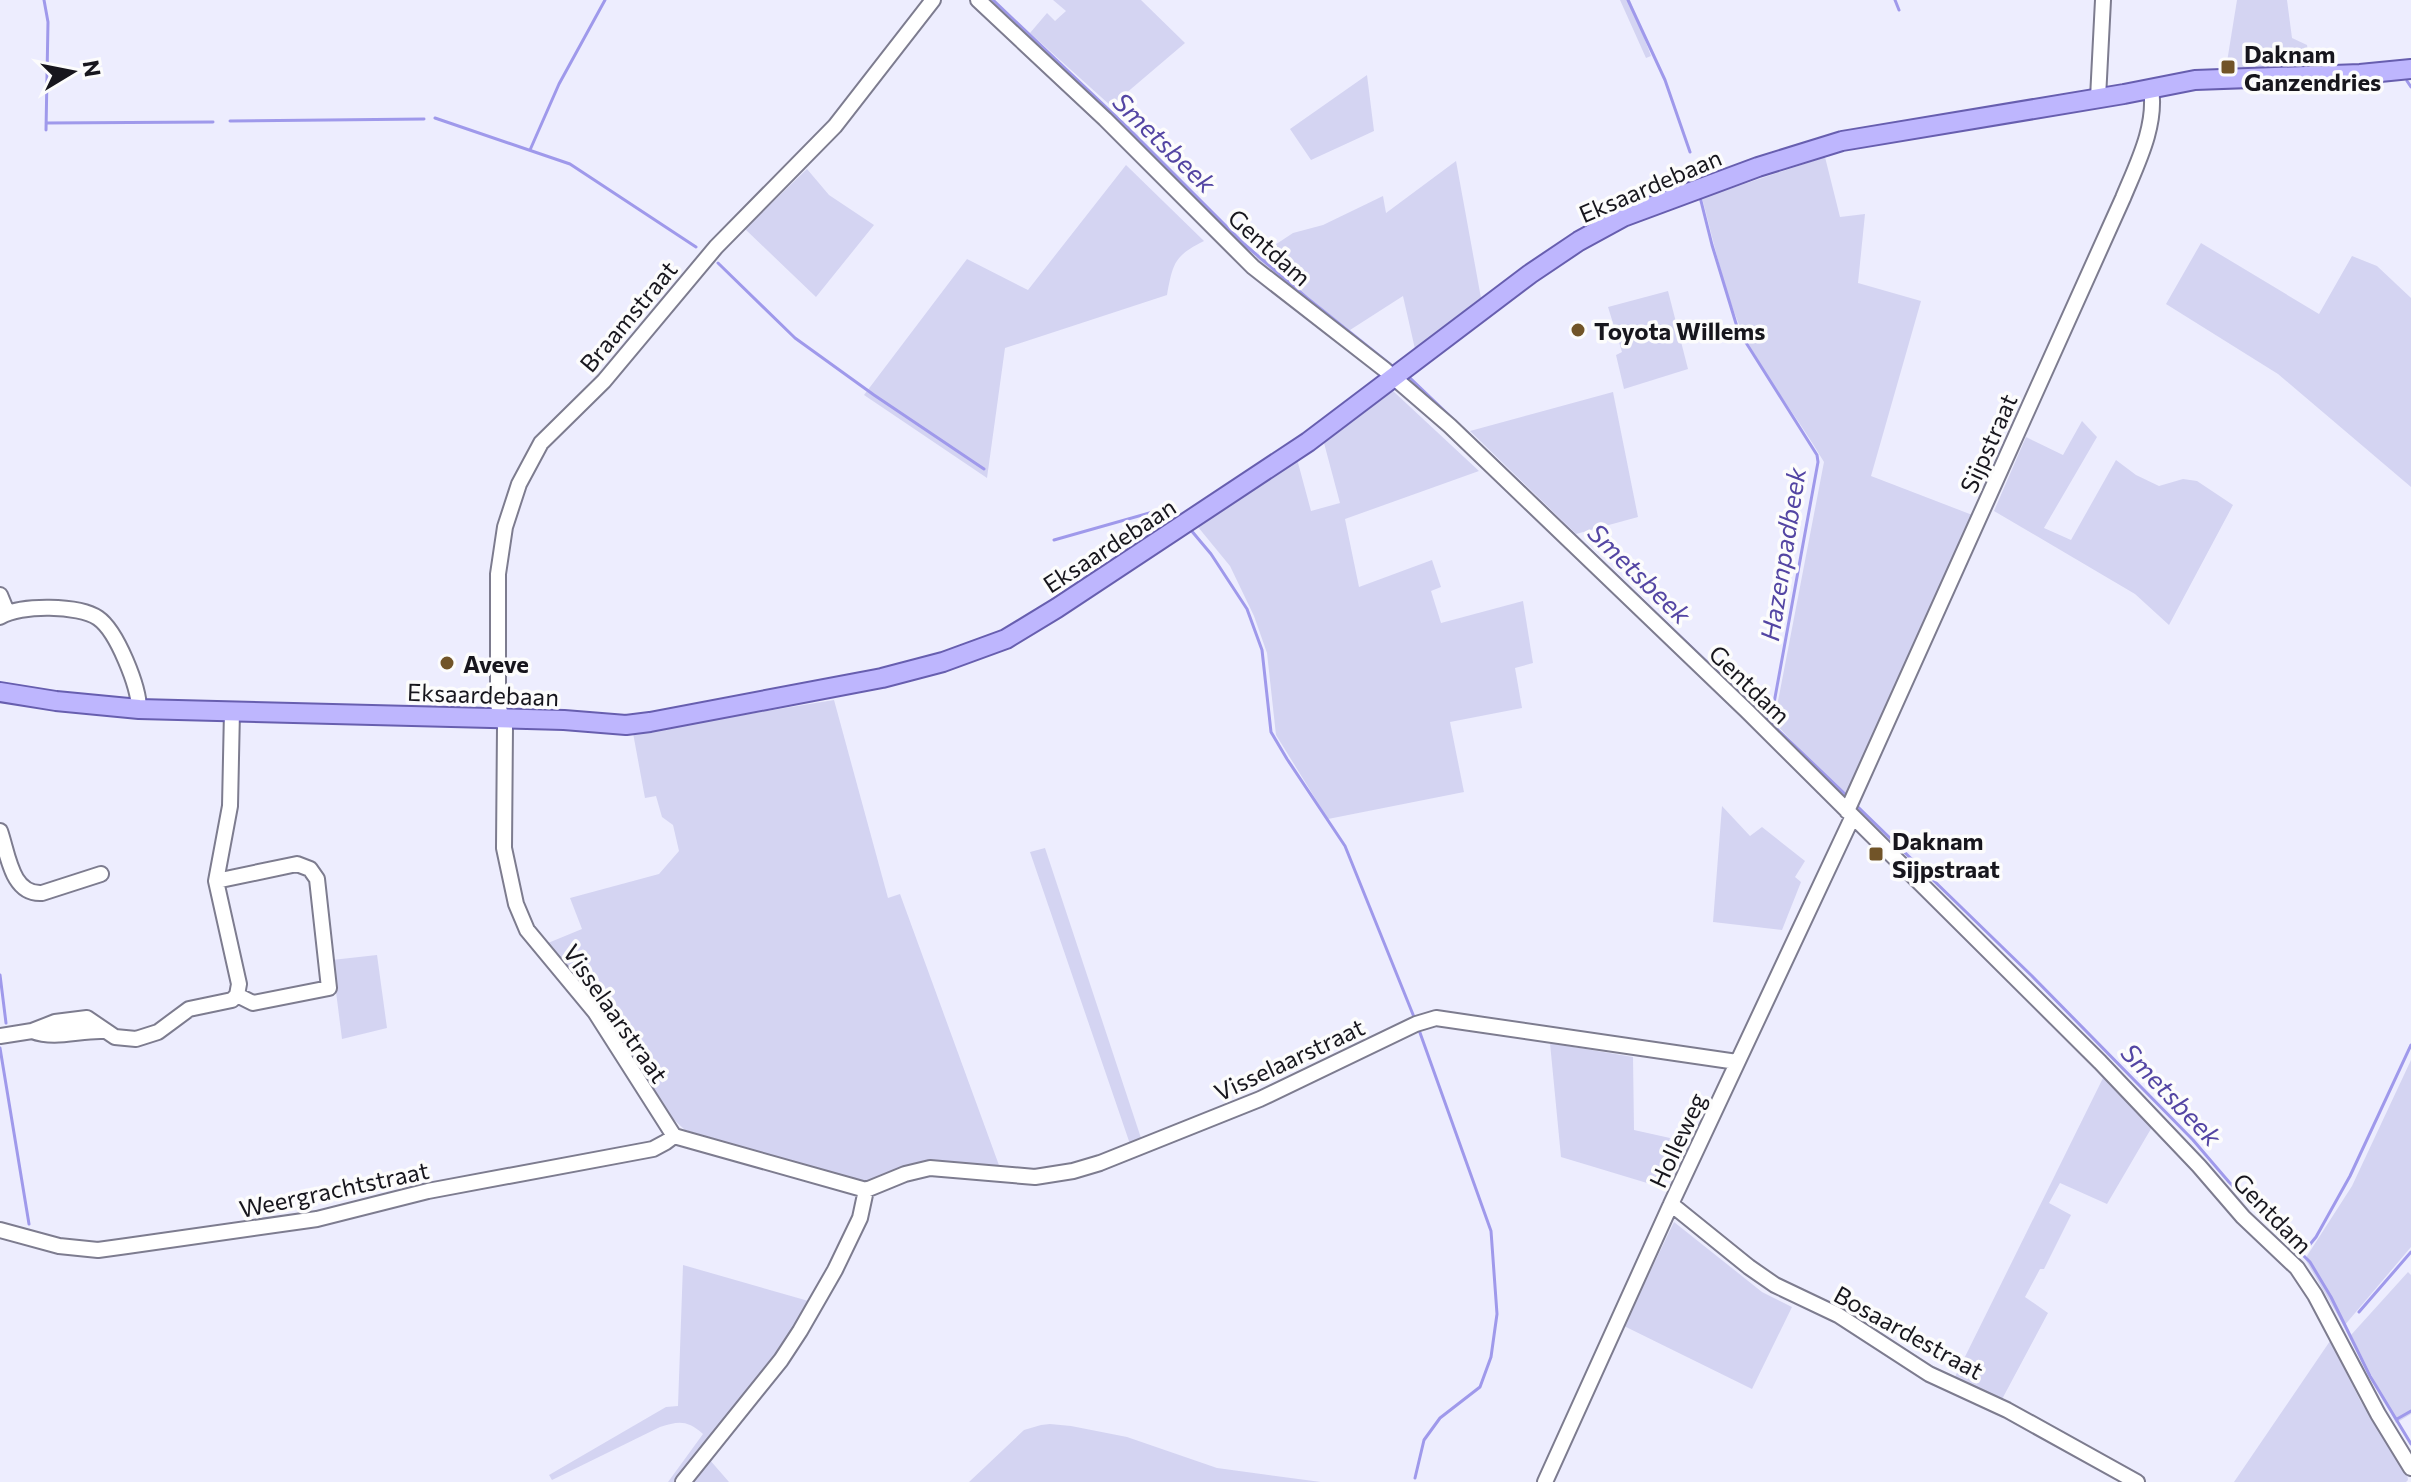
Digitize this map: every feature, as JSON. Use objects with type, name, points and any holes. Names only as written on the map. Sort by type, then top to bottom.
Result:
[{"type":"main road","name":"Eksaardebaan","points":[[0,692],[139,709],[626,725],[882,678],[991,646],[1036,622],[1261,474],[1553,257],[1623,217],[1758,167],[1842,141],[2195,80],[2411,69]]},
{"type":"street","name":"Braamstraat","points":[[503,719],[498,705],[499,560],[511,504],[529,463],[547,437],[610,374],[701,264],[842,119],[933,0]]},
{"type":"street","name":"Gentdam","points":[[978,0],[1105,119],[1253,267],[1450,426],[1623,591],[2100,1062],[2243,1217],[2297,1268],[2411,1468]]},
{"type":"street","points":[[2098,98],[2103,0]]},
{"type":"street","name":"Sijpstraat","points":[[1850,815],[2123,198],[2146,140],[2153,107],[2151,88]]},
{"type":"street","points":[[0,595],[4,614],[37,607],[73,610],[96,616],[106,624],[138,695],[139,709]]},
{"type":"street","points":[[0,1036],[32,1031],[55,1022],[87,1018],[115,1037],[136,1039],[158,1032],[189,1009],[232,1000],[237,995],[239,984],[216,881],[230,806],[232,711]]},
{"type":"street","name":"Visselaarstraat","points":[[503,719],[504,848],[513,892],[527,930],[595,1012],[674,1136]]},
{"type":"street","name":"Holleweg","points":[[1545,1482],[1850,815]]},
{"type":"street","points":[[0,831],[17,882],[26,890],[42,893],[101,874]]},
{"type":"street","points":[[216,881],[297,864],[310,869],[317,879],[329,988],[253,1003],[237,995]]},
{"type":"street","name":"Visselaarstraat","points":[[866,1190],[905,1174],[930,1168],[1035,1177],[1100,1163],[1260,1099],[1416,1024],[1436,1018],[1737,1062]]},
{"type":"street","points":[[674,1136],[866,1190],[860,1218],[800,1331],[781,1360],[683,1482]]},
{"type":"street","name":"Weergrachtstraat","points":[[0,1230],[59,1246],[98,1250],[226,1234],[317,1219],[428,1191],[653,1149],[674,1136]]},
{"type":"street","name":"Bosaardestraat","points":[[1671,1204],[1775,1285],[1838,1315],[1929,1374],[2007,1410],[2137,1482]]},
{"type":"shaded area","points":[[1053,0],[1141,0],[1185,43],[1111,106],[1030,33],[1047,13],[1055,21],[1066,11]]},
{"type":"shaded area","points":[[1620,0],[1630,0],[1651,56],[1646,58]]},
{"type":"shaded area","points":[[2237,0],[2287,0],[2292,38],[2307,45],[2310,66],[2226,68]]},
{"type":"shaded area","points":[[1367,75],[1374,131],[1311,160],[1290,129]]},
{"type":"shaded area","points":[[1825,157],[1840,217],[1865,214],[1858,283],[1921,301],[1871,476],[1975,516],[1844,797],[1774,722],[1824,462],[1747,341],[1721,271],[1702,198]]},
{"type":"shaded area","points":[[1456,161],[1481,298],[1415,349],[1403,296],[1350,330],[1255,258],[1293,233],[1323,225],[1383,196],[1386,213]]},
{"type":"shaded area","points":[[1126,165],[1204,241],[1186,251],[1176,262],[1167,295],[1005,348],[987,478],[864,395],[967,259],[1028,290]]},
{"type":"shaded area","points":[[807,169],[829,195],[874,225],[816,297],[745,229]]},
{"type":"shaded area","points":[[2201,243],[2319,314],[2352,256],[2377,266],[2411,298],[2411,487],[2278,374],[2166,304]]},
{"type":"shaded area","points":[[1668,291],[1688,369],[1624,389],[1616,355],[1622,352],[1608,307]]},
{"type":"shaded area","points":[[1393,391],[1479,471],[1345,519],[1359,587],[1432,560],[1441,587],[1431,591],[1441,623],[1523,601],[1533,663],[1515,668],[1522,708],[1450,722],[1464,792],[1328,819],[1276,735],[1267,653],[1254,616],[1230,566],[1198,527],[1297,459],[1311,511],[1340,503],[1324,443]]},
{"type":"shaded area","points":[[1613,392],[1638,517],[1576,534],[1470,431]]},
{"type":"shaded area","points":[[2082,421],[2097,437],[2044,528],[2071,540],[2116,460],[2136,475],[2159,486],[2183,479],[2197,481],[2233,505],[2169,625],[2135,594],[1994,511],[2026,437],[2063,455]]},
{"type":"shaded area","points":[[834,700],[888,898],[900,894],[1000,1168],[945,1163],[861,1182],[685,1130],[670,1116],[587,992],[548,943],[582,929],[570,898],[659,874],[679,851],[673,825],[662,817],[656,796],[645,798],[633,733]]},
{"type":"shaded area","points":[[1722,806],[1750,836],[1762,827],[1805,861],[1795,877],[1801,882],[1782,930],[1713,922]]},
{"type":"shaded area","points":[[1045,848],[1141,1138],[1130,1144],[1030,852]]},
{"type":"shaded area","points":[[377,955],[387,1028],[342,1039],[332,960]]},
{"type":"shaded area","points":[[1550,1043],[1633,1057],[1634,1130],[1670,1138],[1657,1186],[1561,1157]]},
{"type":"shaded area","points":[[2411,1060],[2411,1247],[2344,1326],[2305,1259],[2352,1186]]},
{"type":"shaded area","points":[[2103,1078],[2152,1127],[2107,1204],[2060,1183],[2049,1203],[2071,1215],[2044,1269],[2040,1269],[2025,1297],[2048,1313],[2000,1403],[1952,1383]]},
{"type":"shaded area","points":[[1674,1222],[1762,1292],[1792,1307],[1752,1389],[1624,1326]]},
{"type":"shaded area","points":[[683,1265],[812,1302],[779,1353],[679,1482],[668,1482],[703,1434],[683,1423],[660,1427],[552,1480],[549,1475],[666,1407],[678,1406]]},
{"type":"shaded area","points":[[2408,1272],[2411,1275],[2411,1414],[2396,1423],[2351,1335]]},
{"type":"shaded area","points":[[2330,1341],[2361,1402],[2407,1473],[2408,1480],[2234,1482]]},
{"type":"shaded area","points":[[1050,1424],[1127,1437],[1217,1468],[1321,1482],[969,1482],[1024,1430]]},
{"type":"shaded area","points":[[709,1459],[729,1482],[691,1482]]},
{"type":"waterway","points":[[44,0],[48,22],[46,130]]},
{"type":"waterway","points":[[530,150],[559,84],[605,0]]},
{"type":"waterway","name":"Smetsbeek","points":[[993,0],[1244,244],[1391,365]]},
{"type":"waterway","name":"Hazenpadbeek","points":[[1628,0],[1665,80],[1690,152]]},
{"type":"waterway","points":[[1895,0],[1899,10]]},
{"type":"waterway","points":[[2407,81],[2411,87]]},
{"type":"waterway","points":[[435,118],[570,164],[696,247]]},
{"type":"waterway","points":[[230,121],[424,119]]},
{"type":"waterway","points":[[46,123],[213,122]]},
{"type":"waterway","name":"Hazenpadbeek","points":[[1700,197],[1738,330],[1817,455],[1774,703]]},
{"type":"waterway","points":[[718,263],[795,338],[984,469]]},
{"type":"waterway","name":"Smetsbeek","points":[[1410,378],[1846,795]]},
{"type":"waterway","points":[[1054,540],[1174,506],[1180,515]]},
{"type":"waterway","points":[[1190,529],[1211,554],[1247,609],[1262,650],[1271,732],[1345,846],[1414,1017]]},
{"type":"waterway","name":"Smetsbeek","points":[[1858,807],[2032,976],[2310,1262],[2370,1376],[2411,1444]]},
{"type":"waterway","points":[[0,975],[6,1023]]},
{"type":"waterway","points":[[1415,1478],[1424,1440],[1440,1418],[1480,1387],[1491,1357],[1497,1314],[1491,1231],[1419,1030]]},
{"type":"waterway","points":[[2302,1254],[2316,1237],[2350,1176],[2411,1045]]},
{"type":"waterway","points":[[0,1048],[29,1224]]},
{"type":"waterway","points":[[2359,1312],[2411,1252]]},
{"type":"waterway","points":[[2397,1419],[2411,1411]]},
{"type":"place","name":"Daknam Ganzendries","points":[[2228,67]]},
{"type":"place","name":"Toyota Willems","points":[[1578,330]]},
{"type":"place","name":"Aveve","points":[[447,663]]},
{"type":"place","name":"Daknam Sijpstraat","points":[[1876,854]]}]
